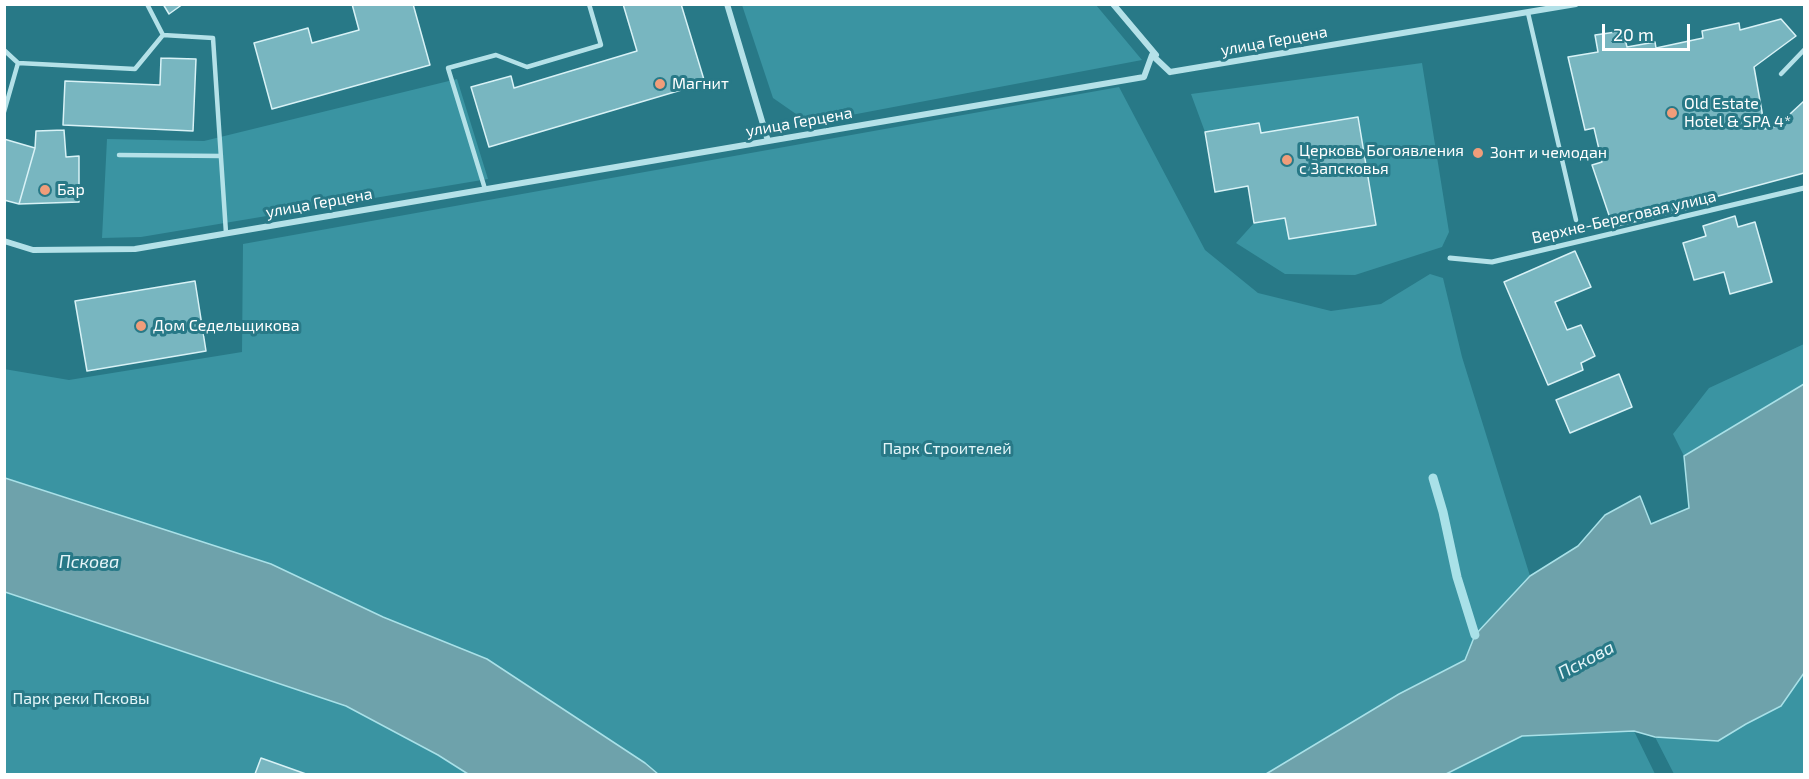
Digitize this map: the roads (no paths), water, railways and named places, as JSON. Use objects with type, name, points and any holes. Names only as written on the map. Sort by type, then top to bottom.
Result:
[{"type":"street","points":[[727,4],[768,141]]},
{"type":"street","points":[[1113,4],[1170,72]]},
{"type":"street","name":"улица Герцена","points":[[4,241],[33,250],[135,249],[1144,76],[1152,55],[1170,72],[1575,4]]},
{"type":"street","name":"Верхне-Береговая улица","points":[[1450,258],[1491,262],[1804,188]]},
{"type":"lane","points":[[147,4],[163,35]]},
{"type":"lane","points":[[485,189],[448,68],[496,55],[527,67],[601,45],[589,4]]},
{"type":"lane","points":[[1528,13],[1576,220]]},
{"type":"lane","points":[[4,50],[18,63],[135,69],[163,35]]},
{"type":"lane","points":[[163,35],[213,38],[226,233]]},
{"type":"lane","points":[[1781,74],[1804,51]]},
{"type":"lane","points":[[4,111],[18,63]]},
{"type":"lane","points":[[119,154],[221,156]]},
{"type":"water","name":"Пскова","points":[[1804,384],[1804,673],[1781,706],[1718,741],[1655,737],[1634,731],[1522,736],[1446,774],[1266,774],[1399,694],[1465,660],[1475,635],[1530,576],[1578,546],[1605,515],[1640,496],[1651,524],[1689,508],[1684,456]]},
{"type":"water","name":"Пскова","points":[[5,478],[271,564],[383,617],[487,659],[645,763],[658,774],[468,774],[438,755],[346,706],[5,592]]},
{"type":"waterway","points":[[1433,478],[1457,577],[1475,635]]},
{"type":"place","name":"Магнит","points":[[660,84]]},
{"type":"place","name":"Old Estate Hotel & SPA 4*","points":[[1672,113]]},
{"type":"place","name":"Зонт и чемодан","points":[[1478,153]]},
{"type":"place","name":"Церковь Богоявления с Запсковья","points":[[1287,160]]},
{"type":"place","name":"Бар","points":[[45,190]]},
{"type":"place","name":"Дом Седельщикова","points":[[141,326]]},
{"type":"park label","name":"Парк Строителей","points":[[947,449]]},
{"type":"park label","name":"Парк реки Псковы","points":[[81,699]]}]
